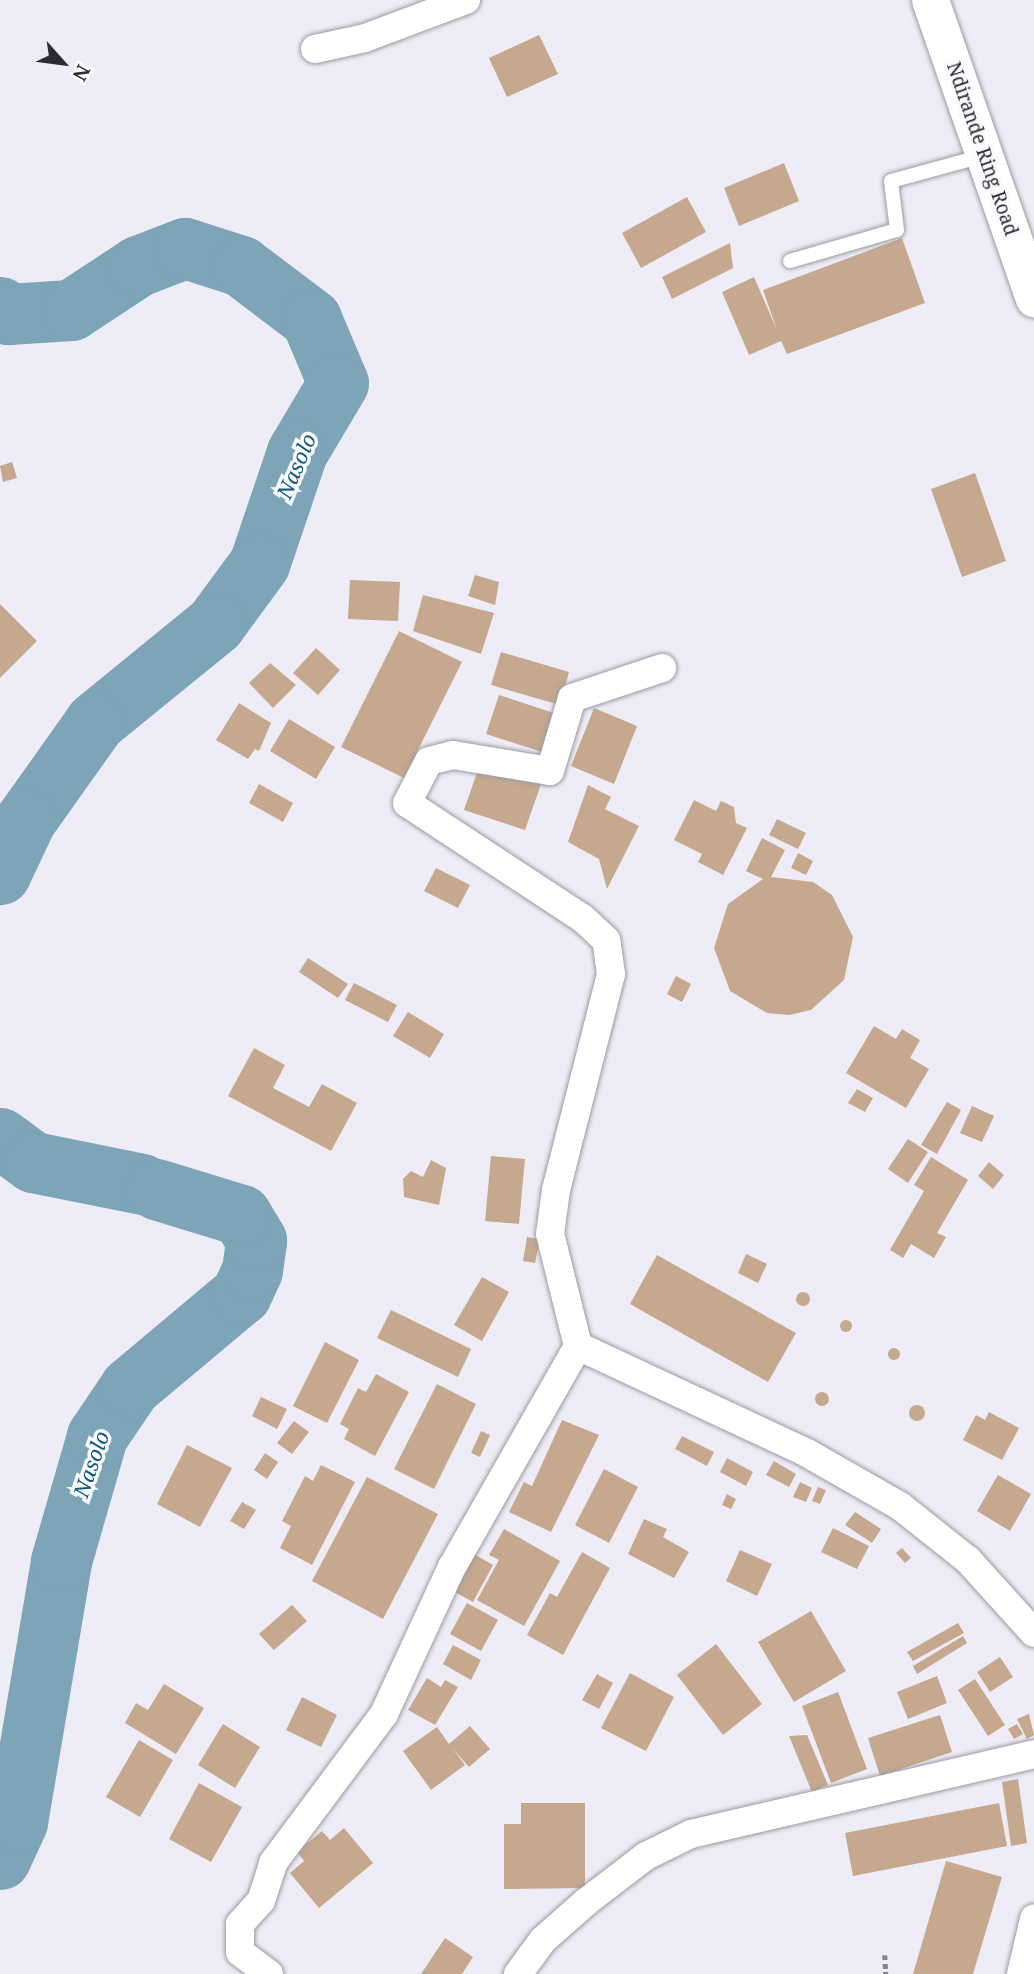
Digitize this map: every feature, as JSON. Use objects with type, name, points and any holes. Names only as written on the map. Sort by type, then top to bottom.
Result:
[{"type":"street","points":[[315,49],[365,38],[466,0]]},
{"type":"street","name":"Ndirande Ring Road","points":[[930,0],[1034,298]]},
{"type":"street","points":[[269,1974],[240,1952],[240,1924],[261,1901],[273,1863],[384,1714],[458,1555],[578,1346],[551,1234],[556,1190],[611,974],[606,940],[582,918],[407,803],[429,761],[453,755],[550,771],[572,698],[662,668]]},
{"type":"street","points":[[578,1346],[807,1453],[900,1506],[968,1560],[1034,1633]]},
{"type":"street","points":[[518,1974],[544,1940],[586,1902],[646,1856],[691,1834],[1034,1754]]},
{"type":"street","points":[[1021,1974],[1034,1919]]},
{"type":"lane","points":[[790,261],[897,230],[891,181],[984,155]]},
{"type":"path","points":[[885,1955],[886,1974]]},
{"type":"building","points":[[539,35],[558,74],[507,97],[489,58]]},
{"type":"building","points":[[784,163],[799,201],[739,226],[724,188]]},
{"type":"building","points":[[687,197],[706,232],[641,268],[622,233]]},
{"type":"building","points":[[902,238],[925,303],[787,354],[781,341],[749,355],[722,292],[754,277],[777,330],[763,290]]},
{"type":"building","points":[[730,243],[733,268],[672,299],[662,277]]},
{"type":"building","points":[[12,462],[17,478],[3,482],[0,466]]},
{"type":"building","points":[[975,473],[1006,561],[962,577],[931,489]]},
{"type":"building","points":[[475,575],[499,582],[495,605],[468,596]]},
{"type":"building","points":[[350,580],[400,582],[398,621],[348,619]]},
{"type":"building","points":[[423,595],[494,613],[481,654],[413,631]]},
{"type":"building","points":[[0,604],[37,641],[0,678]]},
{"type":"building","points":[[399,631],[462,662],[404,778],[341,747]]},
{"type":"building","points":[[316,648],[340,670],[318,695],[293,673]]},
{"type":"building","points":[[501,652],[569,672],[560,705],[491,685]]},
{"type":"building","points":[[270,663],[296,685],[273,708],[249,683]]},
{"type":"building","points":[[499,695],[557,714],[545,753],[486,734]]},
{"type":"building","points":[[239,703],[271,723],[259,751],[255,749],[248,759],[216,740]]},
{"type":"building","points":[[594,708],[637,726],[614,784],[571,766]]},
{"type":"building","points":[[289,719],[335,747],[316,779],[270,751]]},
{"type":"building","points":[[480,764],[541,784],[525,830],[464,810]]},
{"type":"building","points":[[259,784],[293,803],[283,822],[249,803]]},
{"type":"building","points":[[588,785],[611,797],[605,809],[639,826],[607,889],[599,859],[568,842]]},
{"type":"building","points":[[694,800],[716,811],[721,801],[734,807],[736,823],[747,828],[723,875],[698,862],[702,854],[674,840]]},
{"type":"building","points":[[777,819],[806,833],[798,849],[769,835]]},
{"type":"building","points":[[762,838],[785,850],[771,877],[813,882],[832,895],[853,937],[844,980],[811,1010],[789,1015],[767,1013],[730,991],[714,948],[728,904],[763,879],[746,871]]},
{"type":"building","points":[[798,853],[813,861],[806,875],[791,868]]},
{"type":"building","points":[[436,868],[470,885],[458,908],[424,891]]},
{"type":"building","points":[[308,958],[348,984],[338,998],[299,972]]},
{"type":"building","points":[[676,976],[691,984],[682,1002],[667,994]]},
{"type":"building","points":[[354,983],[397,1005],[388,1022],[345,1000]]},
{"type":"building","points":[[408,1012],[444,1034],[430,1058],[393,1036]]},
{"type":"building","points":[[874,1026],[896,1039],[902,1029],[920,1040],[910,1058],[929,1069],[906,1108],[846,1073]]},
{"type":"building","points":[[254,1048],[285,1065],[273,1088],[309,1107],[322,1084],[357,1103],[331,1151],[228,1096]]},
{"type":"building","points":[[857,1089],[873,1098],[865,1112],[848,1103]]},
{"type":"building","points":[[947,1102],[961,1110],[937,1154],[921,1145]]},
{"type":"building","points":[[972,1106],[994,1116],[982,1142],[960,1133]]},
{"type":"building","points":[[908,1139],[928,1152],[908,1183],[888,1169]]},
{"type":"building","points":[[491,1156],[525,1159],[519,1224],[485,1221]]},
{"type":"building","points":[[931,1157],[968,1180],[937,1233],[946,1237],[934,1258],[911,1244],[903,1258],[890,1250],[924,1191],[914,1185]]},
{"type":"building","points":[[431,1160],[446,1168],[439,1205],[404,1197],[403,1179],[411,1171],[423,1177]]},
{"type":"building","points":[[989,1162],[1004,1175],[993,1189],[978,1176]]},
{"type":"building","points":[[527,1237],[540,1239],[535,1263],[523,1261]]},
{"type":"building","points":[[746,1254],[767,1264],[758,1283],[738,1273]]},
{"type":"building","points":[[657,1255],[796,1333],[768,1382],[630,1304]]},
{"type":"building","points":[[482,1277],[509,1292],[482,1341],[454,1325]]},
{"type":"building","points":[[803,1292],[808,1294],[808,1304],[803,1306],[798,1304],[796,1299],[798,1294]]},
{"type":"building","points":[[391,1310],[471,1349],[458,1377],[377,1338]]},
{"type":"building","points":[[846,1320],[852,1326],[846,1332],[840,1326]]},
{"type":"building","points":[[325,1342],[359,1360],[327,1423],[293,1406]]},
{"type":"building","points":[[894,1348],[900,1354],[894,1360],[888,1354]]},
{"type":"building","points":[[376,1374],[409,1392],[375,1456],[344,1439],[349,1429],[340,1424],[358,1388],[366,1392]]},
{"type":"building","points":[[437,1384],[476,1404],[434,1489],[394,1469]]},
{"type":"building","points":[[822,1392],[827,1394],[827,1404],[822,1406],[817,1404],[815,1399],[817,1394]]},
{"type":"building","points":[[261,1397],[287,1409],[277,1429],[252,1416]]},
{"type":"building","points":[[917,1405],[923,1407],[923,1419],[917,1421],[911,1419],[909,1413],[911,1407]]},
{"type":"building","points":[[989,1412],[1019,1428],[1002,1460],[963,1440],[976,1415],[985,1420]]},
{"type":"building","points":[[562,1420],[599,1435],[551,1532],[509,1512],[524,1482],[532,1486]]},
{"type":"building","points":[[294,1421],[309,1432],[292,1454],[277,1443]]},
{"type":"building","points":[[481,1431],[490,1435],[480,1457],[471,1453]]},
{"type":"building","points":[[682,1436],[714,1452],[707,1466],[675,1449]]},
{"type":"building","points":[[187,1445],[232,1468],[200,1527],[157,1504]]},
{"type":"building","points":[[265,1453],[278,1462],[267,1479],[254,1470]]},
{"type":"building","points":[[727,1458],[753,1472],[746,1486],[720,1472]]},
{"type":"building","points":[[774,1461],[796,1474],[789,1487],[766,1475]]},
{"type":"building","points":[[321,1465],[355,1482],[312,1565],[280,1548],[291,1526],[282,1521],[305,1476],[313,1481]]},
{"type":"building","points":[[604,1469],[638,1487],[609,1543],[575,1525]]},
{"type":"building","points":[[998,1475],[1031,1494],[1010,1531],[977,1511]]},
{"type":"building","points":[[367,1477],[438,1514],[383,1619],[312,1581]]},
{"type":"building","points":[[800,1482],[812,1488],[806,1502],[793,1497]]},
{"type":"building","points":[[818,1487],[826,1490],[820,1504],[812,1501]]},
{"type":"building","points":[[727,1494],[736,1499],[731,1509],[722,1505]]},
{"type":"building","points":[[242,1502],[256,1510],[244,1529],[230,1521]]},
{"type":"building","points":[[855,1512],[881,1529],[872,1543],[845,1525]]},
{"type":"building","points":[[644,1519],[667,1529],[663,1537],[689,1552],[674,1578],[628,1554]]},
{"type":"building","points":[[833,1528],[869,1546],[857,1569],[821,1552]]},
{"type":"building","points":[[504,1529],[560,1561],[524,1626],[477,1600],[499,1560],[489,1555]]},
{"type":"building","points":[[902,1548],[911,1558],[905,1563],[896,1553]]},
{"type":"building","points":[[740,1550],[772,1564],[757,1596],[726,1581]]},
{"type":"building","points":[[582,1552],[610,1568],[563,1655],[527,1635],[550,1593],[557,1597]]},
{"type":"building","points":[[474,1554],[493,1565],[473,1602],[453,1591]]},
{"type":"building","points":[[467,1603],[498,1620],[481,1651],[450,1634]]},
{"type":"building","points":[[292,1605],[307,1621],[274,1650],[259,1634]]},
{"type":"building","points":[[811,1611],[846,1671],[794,1702],[758,1642]]},
{"type":"building","points":[[958,1623],[964,1633],[913,1661],[907,1652]]},
{"type":"building","points":[[963,1636],[967,1643],[917,1674],[913,1666]]},
{"type":"building","points":[[716,1644],[762,1704],[723,1735],[677,1675]]},
{"type":"building","points":[[453,1645],[481,1660],[471,1680],[443,1664]]},
{"type":"building","points":[[1000,1657],[1013,1677],[990,1692],[977,1672]]},
{"type":"building","points":[[630,1673],[674,1697],[646,1751],[601,1728]]},
{"type":"building","points":[[597,1674],[613,1683],[599,1709],[582,1700]]},
{"type":"building","points":[[937,1676],[947,1703],[908,1719],[897,1692]]},
{"type":"building","points":[[427,1678],[441,1687],[445,1680],[458,1687],[435,1725],[408,1710]]},
{"type":"building","points":[[975,1679],[1005,1725],[988,1736],[958,1690]]},
{"type":"building","points":[[164,1684],[204,1708],[176,1754],[125,1723],[136,1703],[148,1710]]},
{"type":"building","points":[[838,1692],[867,1769],[831,1783],[802,1706]]},
{"type":"building","points":[[302,1697],[337,1715],[321,1747],[286,1730]]},
{"type":"building","points":[[1029,1714],[1034,1735],[1027,1739],[1017,1719]]},
{"type":"building","points":[[940,1715],[952,1752],[880,1776],[868,1738]]},
{"type":"building","points":[[223,1724],[260,1747],[235,1788],[198,1765]]},
{"type":"building","points":[[1017,1724],[1023,1734],[1014,1739],[1008,1729]]},
{"type":"building","points":[[470,1726],[490,1749],[469,1767],[452,1748],[465,1765],[431,1790],[403,1751],[437,1727],[449,1744]]},
{"type":"building","points":[[807,1735],[828,1785],[812,1792],[789,1736]]},
{"type":"building","points":[[139,1740],[173,1760],[140,1817],[106,1797]]},
{"type":"building","points":[[1018,1779],[1027,1843],[1011,1846],[1002,1782]]},
{"type":"building","points":[[199,1783],[242,1807],[211,1862],[169,1839]]},
{"type":"building","points":[[521,1803],[585,1803],[585,1888],[504,1889],[504,1824],[521,1824]]},
{"type":"building","points":[[999,1803],[1007,1846],[853,1876],[845,1833]]},
{"type":"building","points":[[344,1828],[373,1863],[319,1908],[290,1873],[304,1861],[297,1852],[322,1831],[330,1840]]},
{"type":"building","points":[[946,1861],[1002,1877],[973,1974],[913,1974]]},
{"type":"building","points":[[445,1938],[473,1957],[462,1974],[421,1974]]},
{"type":"waterway","name":"Nasolo","points":[[0,307],[8,314],[71,310],[138,266],[185,248],[241,266],[311,319],[338,383],[297,452],[259,564],[215,624],[95,722],[26,819],[0,874]]},
{"type":"waterway","name":"Nasolo","points":[[0,1138],[33,1162],[142,1184]]},
{"type":"waterway","name":"Nasolo","points":[[0,1859],[17,1822],[61,1561],[97,1436],[130,1387],[241,1294],[252,1270],[256,1240],[241,1215],[156,1189]]}]
